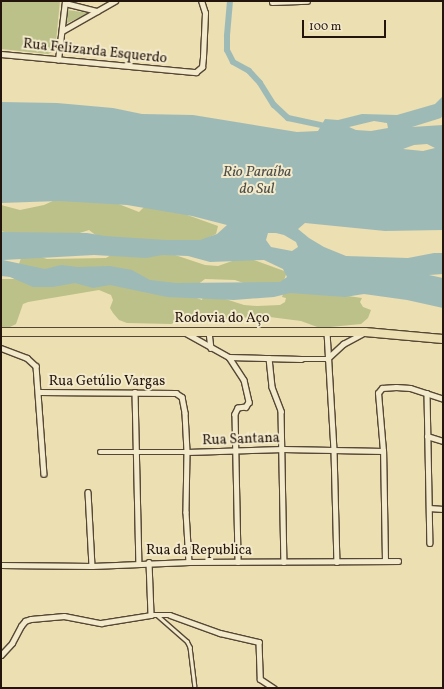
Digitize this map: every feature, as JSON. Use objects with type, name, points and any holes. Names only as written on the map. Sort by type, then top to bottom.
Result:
[{"type":"highway","name":"Rodovia do Aço","points":[[1,332],[365,332],[443,339]]},
{"type":"street","points":[[62,31],[115,1]]},
{"type":"street","name":"Rua Felizarda Esquerdo","points":[[1,54],[196,72],[202,68],[205,13],[201,1]]},
{"type":"street","points":[[272,2],[307,1]]},
{"type":"street","points":[[58,60],[65,2],[97,11]]},
{"type":"street","points":[[182,331],[230,357],[327,359],[343,344],[365,332]]},
{"type":"street","points":[[209,331],[211,348]]},
{"type":"street","points":[[327,332],[327,359],[334,450],[337,562]]},
{"type":"street","points":[[1,348],[33,362],[38,371],[44,474]]},
{"type":"street","points":[[230,357],[244,380],[249,402],[246,408],[238,408],[234,414],[237,451],[238,562]]},
{"type":"street","points":[[269,358],[272,387],[280,407],[283,449],[284,562]]},
{"type":"street","points":[[385,561],[383,451],[378,393],[382,388],[396,386],[427,393],[443,399]]},
{"type":"street","name":"Rua Getúlio Vargas","points":[[39,392],[176,393],[184,400],[187,452]]},
{"type":"street","points":[[135,392],[140,563]]},
{"type":"street","points":[[427,393],[430,543]]},
{"type":"street","points":[[427,436],[443,441]]},
{"type":"street","name":"Rua Santana","points":[[100,452],[187,452],[283,449],[383,451]]},
{"type":"street","points":[[187,452],[186,512],[189,562]]},
{"type":"street","points":[[88,492],[92,566]]},
{"type":"street","points":[[429,508],[443,509]]},
{"type":"street","name":"Rua da Republica","points":[[1,565],[92,566],[149,562],[398,561]]},
{"type":"street","points":[[149,562],[151,615]]},
{"type":"street","points":[[1,655],[12,643],[25,621],[31,619],[64,616],[101,622],[151,615],[175,616],[220,633],[257,641],[260,646],[260,679],[274,688]]},
{"type":"lane","points":[[157,615],[187,641],[190,647],[195,686]]},
{"type":"green space","points":[[1,1],[60,1],[55,51],[48,54],[1,49]]},
{"type":"green space","points":[[67,10],[90,13],[65,24]]},
{"type":"green space","points":[[55,200],[116,203],[139,212],[146,205],[179,212],[218,226],[216,234],[189,247],[169,253],[205,265],[218,266],[238,259],[251,259],[287,272],[283,283],[263,290],[235,280],[205,279],[193,288],[194,297],[202,300],[203,296],[216,296],[244,305],[280,305],[285,302],[286,298],[282,297],[285,289],[362,298],[360,302],[363,307],[371,310],[368,318],[361,324],[320,328],[301,321],[262,316],[221,320],[187,317],[171,324],[127,323],[119,320],[110,308],[113,300],[111,295],[99,290],[28,302],[23,304],[16,324],[6,329],[1,329],[1,279],[14,279],[22,255],[28,253],[47,259],[106,258],[111,255],[110,246],[89,230],[64,238],[24,238],[1,231],[1,205],[20,210],[44,205]]},
{"type":"water","name":"Rio Paraíba do Sul","points":[[443,96],[443,115],[441,118],[412,127],[443,125],[443,230],[385,231],[305,223],[298,229],[324,247],[346,256],[408,258],[434,253],[443,253],[443,274],[429,275],[443,278],[443,308],[407,300],[364,294],[345,297],[290,293],[274,297],[234,300],[167,297],[110,285],[93,288],[75,283],[53,287],[33,287],[10,277],[1,276],[1,232],[87,233],[105,236],[166,240],[200,240],[217,234],[227,225],[192,216],[127,205],[59,201],[1,203],[1,102],[57,103],[113,108],[142,114],[193,115],[297,132],[318,131],[325,119],[338,120],[362,114],[397,115],[435,104]],"holes":[[[374,121],[387,123],[388,128],[371,131],[356,130],[349,127]],[[427,144],[435,148],[423,151],[403,149],[414,145]],[[268,233],[276,233],[284,235],[296,242],[298,247],[292,251],[271,247],[266,240]],[[94,255],[146,258],[162,255],[188,256],[210,262],[264,260],[283,269],[287,277],[280,282],[176,283],[150,280],[132,270],[110,266],[78,267],[61,265],[45,269],[3,260]]]},
{"type":"waterway","points":[[230,1],[227,50],[233,62],[249,71],[260,83],[274,105],[288,118],[321,125]]}]
